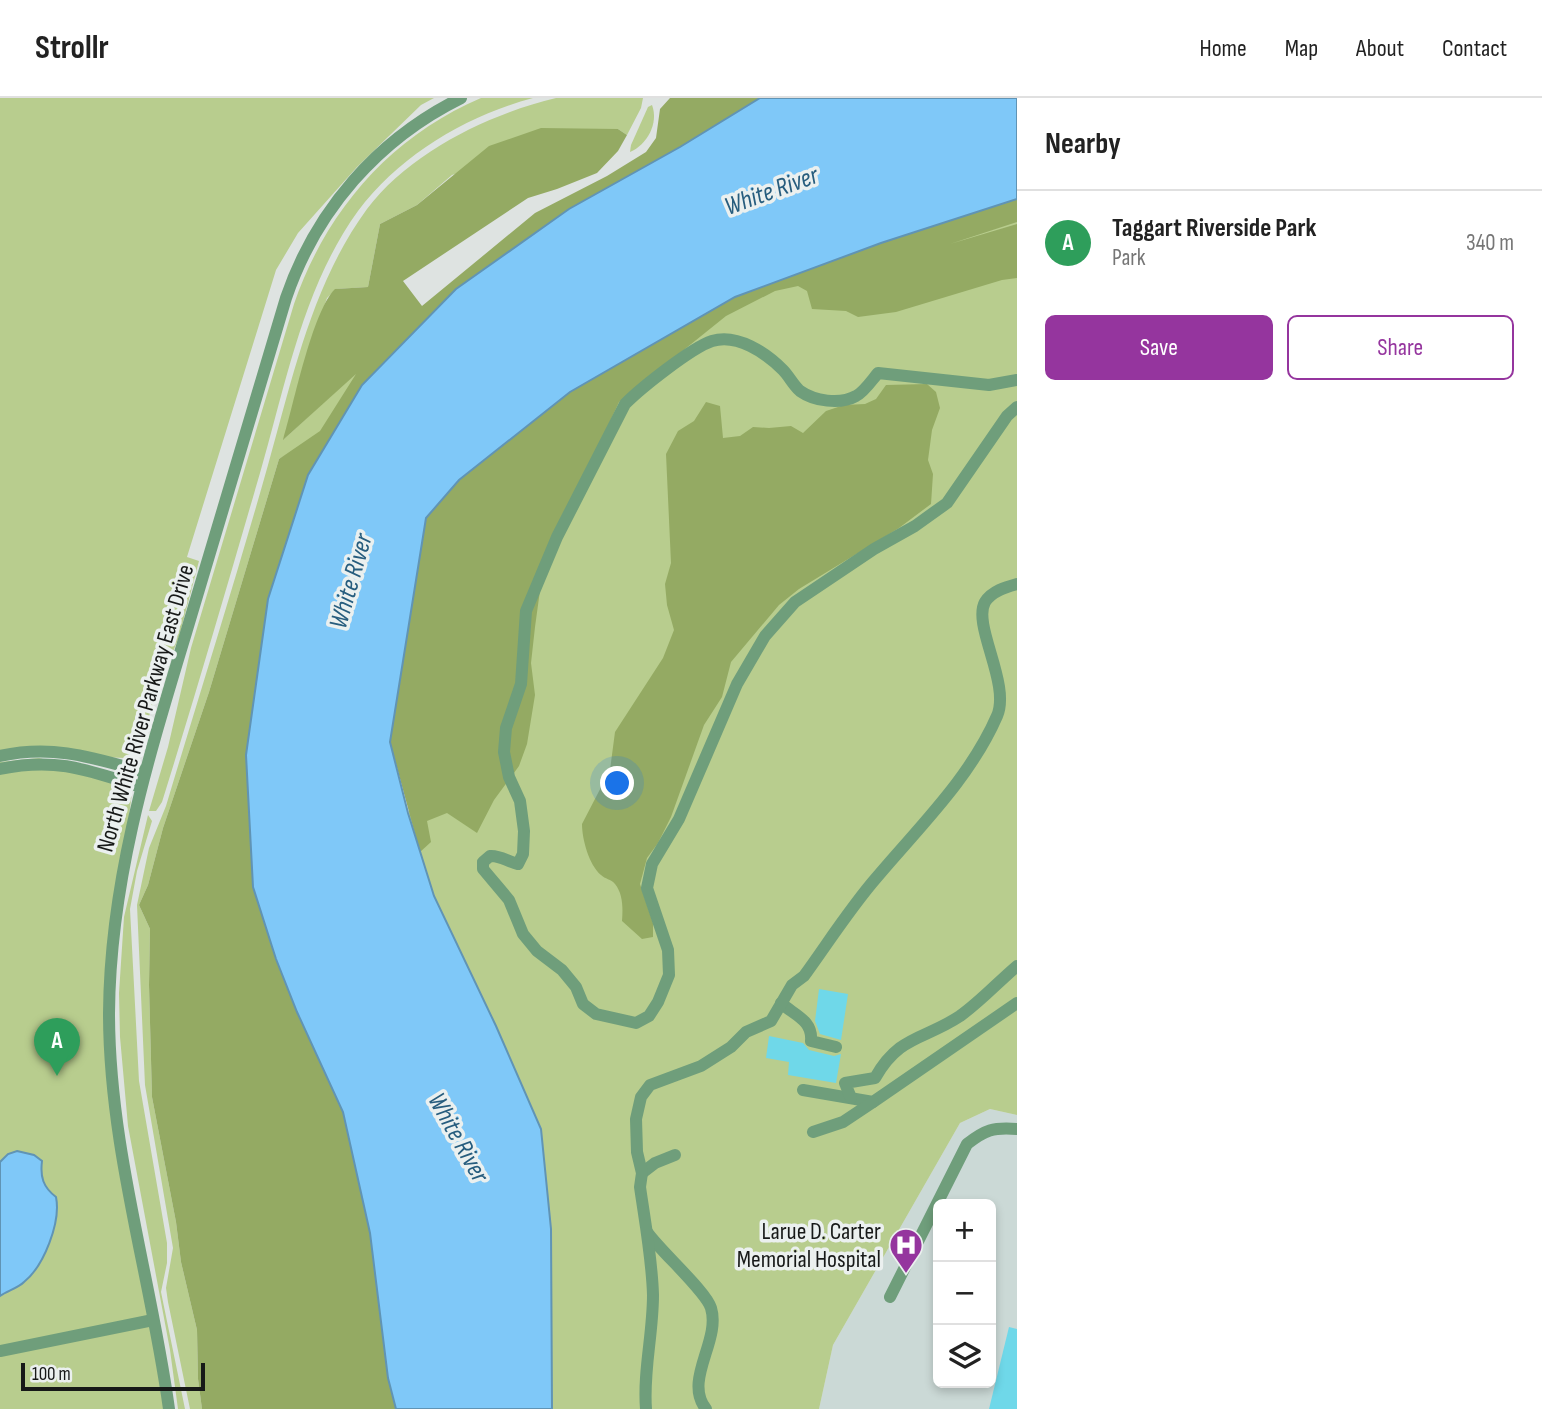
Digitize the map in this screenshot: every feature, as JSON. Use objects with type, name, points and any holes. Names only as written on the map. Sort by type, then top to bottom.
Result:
[{"type":"street","name":"North White River Parkway East Drive","points":[[169,1409],[120,1149],[110,1044],[110,971],[127,841],[145,772],[286,298],[300,261],[338,198],[371,161],[419,122],[461,98]]},
{"type":"street","points":[[1017,380],[989,385],[878,373],[857,396],[834,401],[814,398],[799,390],[769,356],[749,345],[728,340],[712,341],[640,389],[625,404],[557,537],[526,611],[521,684],[506,728],[504,752],[509,777],[520,801],[524,831],[523,854],[518,864],[497,855],[490,856],[484,862],[483,869],[509,901],[523,934],[537,951],[562,970],[576,987],[583,1004],[596,1014],[636,1023],[649,1016],[658,1002],[669,975],[668,950],[646,888],[652,864],[679,819],[737,684],[765,636],[795,602],[947,503],[1007,416],[1017,407]]},
{"type":"street","points":[[646,1409],[645,1378],[652,1329],[653,1293],[640,1187],[642,1173],[637,1152],[636,1119],[641,1097],[650,1085],[701,1066],[731,1047],[746,1032],[771,1021],[792,985],[804,976],[876,878],[957,783],[999,713],[1000,695],[982,614],[986,601],[998,590],[1017,584]]},
{"type":"street","points":[[0,756],[30,751],[58,751],[84,755],[145,772]]},
{"type":"street","points":[[0,769],[29,764],[67,765],[141,787]]},
{"type":"street","points":[[851,1098],[845,1083],[875,1078],[884,1063],[901,1045],[956,1018],[983,999],[1017,967]]},
{"type":"street","points":[[781,1003],[805,1020],[812,1032],[811,1041],[836,1047]]},
{"type":"street","points":[[813,1132],[843,1122],[1017,1003]]},
{"type":"street","points":[[803,1090],[873,1102]]},
{"type":"street","points":[[890,1297],[967,1144],[982,1132],[998,1128],[1017,1129]]},
{"type":"street","points":[[637,1152],[655,1163]]},
{"type":"street","points":[[642,1173],[655,1163],[675,1155]]},
{"type":"street","points":[[647,1232],[710,1306],[713,1324],[699,1376],[698,1390],[706,1409]]},
{"type":"street","points":[[0,1351],[153,1320]]},
{"type":"shaded area","name":"Larue D. Carter Memorial Hospital","points":[[990,1109],[1017,1115],[1017,1409],[819,1409],[833,1345],[960,1123]]},
{"type":"green space","points":[[0,98],[434,98],[421,105],[357,167],[298,233],[276,270],[187,557],[199,561],[179,637],[155,696],[140,747],[124,758],[0,752]]},
{"type":"green space","points":[[481,98],[533,98],[483,115],[414,155],[375,191],[358,211],[323,271],[298,337],[162,802],[156,811],[149,811],[168,747],[191,648],[294,304],[307,270],[343,208],[390,156],[448,114]]},
{"type":"green space","points":[[556,98],[643,98],[641,108],[627,135],[618,129],[593,130],[452,175],[417,205],[380,224],[368,287],[336,289],[327,298],[306,359],[284,439],[358,371],[337,426],[279,459],[209,692],[163,828],[148,885],[139,905],[150,929],[152,1097],[181,1262],[197,1330],[202,1409],[190,1409],[166,1288],[173,1248],[145,1085],[137,905],[149,848],[166,806],[306,332],[332,268],[348,238],[367,209],[385,189],[428,153],[478,125]]},
{"type":"green space","points":[[670,98],[760,98],[680,147],[569,209],[456,289],[362,386],[308,475],[276,959],[343,1112],[370,1233],[388,1378],[396,1409],[202,1409],[197,1330],[181,1262],[152,1097],[150,929],[139,905],[148,885],[163,828],[209,692],[279,459],[320,431],[356,374],[283,440],[311,337],[335,289],[368,287],[380,224],[417,205],[489,146],[541,128],[618,129],[627,135],[618,151],[597,173],[528,198],[403,281],[422,306],[535,213],[607,176],[646,152],[656,138],[660,109]]},
{"type":"green space","points":[[652,105],[654,119],[650,133],[642,144],[630,152],[648,107]]},
{"type":"green space","points":[[1017,199],[1017,1115],[990,1109],[960,1123],[833,1345],[819,1409],[552,1409],[551,1229],[541,1129],[434,896],[408,813],[525,463],[735,297]]},
{"type":"green space","points":[[1017,199],[1017,222],[950,244],[1017,224],[1017,278],[1002,280],[896,312],[858,317],[846,311],[812,309],[807,291],[798,286],[775,291],[726,316],[619,402],[545,554],[531,663],[535,695],[527,744],[519,766],[494,800],[477,833],[447,813],[427,821],[431,842],[420,852],[390,742],[426,518],[459,480],[570,392],[735,297],[881,243]]},
{"type":"green space","points":[[927,384],[936,392],[940,408],[932,430],[928,460],[933,474],[931,504],[899,528],[799,589],[779,605],[731,662],[722,697],[704,725],[671,817],[647,858],[640,884],[653,923],[653,937],[642,939],[622,921],[620,892],[613,882],[601,875],[593,865],[583,837],[582,824],[610,770],[615,732],[663,658],[674,630],[665,584],[671,563],[666,454],[678,431],[694,421],[706,402],[720,406],[723,438],[740,436],[753,427],[791,426],[803,433],[826,411],[844,405],[865,404],[876,399],[886,385]]},
{"type":"green space","points":[[39,758],[133,784],[109,1012],[119,1139],[164,1409],[0,1409],[0,762]]},
{"type":"green space","points":[[148,815],[152,821],[137,871],[130,909],[139,1081],[167,1243],[167,1263],[161,1292],[185,1409],[178,1409],[170,1350],[128,1126],[120,1037],[119,993],[124,917]]},
{"type":"water","name":"White River","points":[[760,98],[1017,98],[1017,199],[881,243],[735,297],[570,392],[459,480],[426,518],[390,742],[408,813],[434,896],[541,1129],[551,1229],[552,1409],[396,1409],[388,1378],[370,1233],[343,1112],[297,1012],[276,959],[253,887],[246,755],[268,599],[308,475],[362,385],[456,289],[569,209],[680,147]]},
{"type":"water","points":[[17,1151],[34,1155],[42,1161],[43,1181],[56,1197],[56,1219],[44,1255],[31,1275],[22,1284],[0,1296],[0,1162],[8,1154]]},
{"type":"building","points":[[819,989],[848,994],[841,1040],[820,1034],[815,1021]]},
{"type":"building","points":[[769,1036],[803,1043],[809,1050],[834,1056],[841,1054],[836,1083],[788,1075],[789,1062],[766,1058]]},
{"type":"building","points":[[1009,1327],[1017,1329],[1017,1409],[989,1409]]},
{"type":"place","name":"Taggart Riverside Park","points":[[57,1076]]},
{"type":"place","name":"Larue D. Carter Memorial Hospital","points":[[906,1275]]}]
